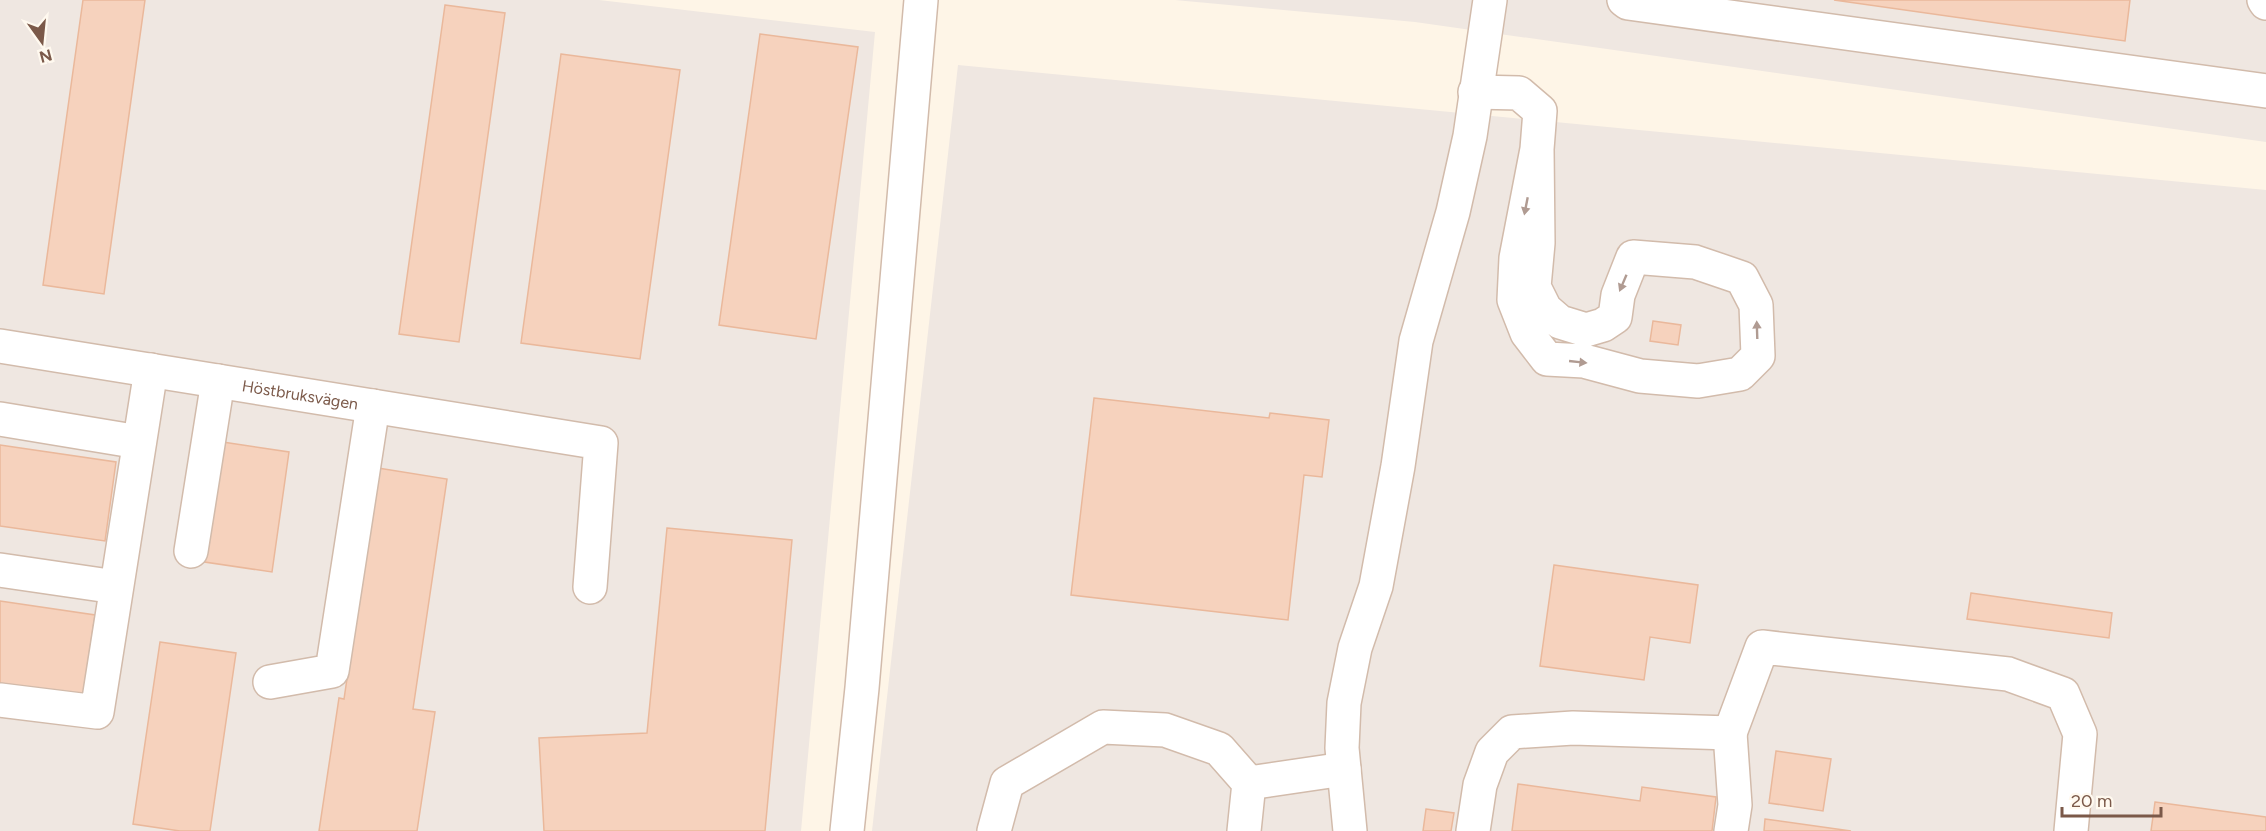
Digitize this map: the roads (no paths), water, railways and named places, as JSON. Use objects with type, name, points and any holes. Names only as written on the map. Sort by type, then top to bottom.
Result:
[{"type":"street","points":[[847,831],[862,688],[921,0]]},
{"type":"street","points":[[1350,831],[1342,748],[1344,703],[1355,648],[1376,586],[1398,466],[1416,341],[1454,212],[1470,136],[1490,0]]},
{"type":"street","points":[[1624,0],[1628,3],[2266,91]]},
{"type":"street","points":[[1475,92],[1519,93],[1540,111],[1537,149],[1538,243],[1534,287],[1545,309],[1560,322],[1586,330],[1603,325],[1615,317],[1618,294],[1633,257],[1695,262],[1742,278],[1756,304],[1758,356],[1740,374],[1698,381],[1640,376],[1584,362],[1547,359],[1527,333],[1514,300],[1516,258],[1537,149]]},
{"type":"street","name":"Höstbruksvägen","points":[[0,346],[601,443],[590,587]]},
{"type":"street","points":[[0,700],[97,712],[151,370]]},
{"type":"street","points":[[191,551],[218,381]]},
{"type":"street","points":[[270,682],[332,671],[373,406]]},
{"type":"street","points":[[0,419],[139,442]]},
{"type":"street","points":[[0,570],[116,587]]},
{"type":"street","points":[[1731,831],[1735,805],[1730,733],[1762,647],[2008,674],[2063,694],[2080,734],[2071,831]]},
{"type":"street","points":[[994,831],[1007,783],[1103,727],[1165,730],[1219,749],[1249,783],[1244,831]]},
{"type":"street","points":[[1473,831],[1480,785],[1492,752],[1512,732],[1573,728],[1730,733]]},
{"type":"street","points":[[1249,783],[1344,769]]}]
